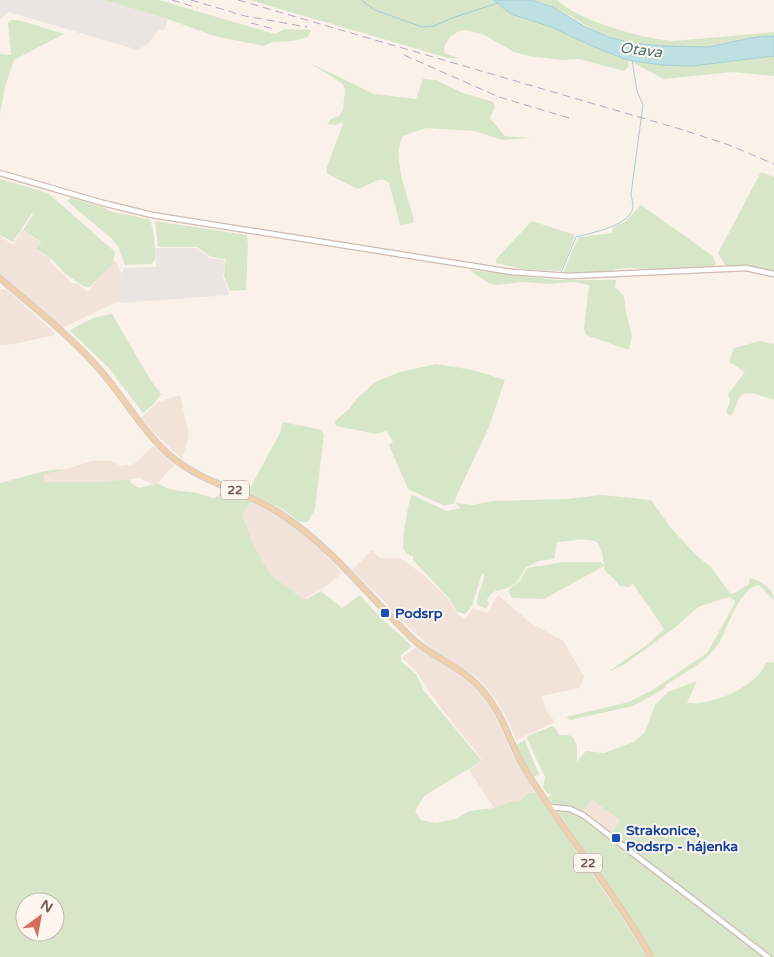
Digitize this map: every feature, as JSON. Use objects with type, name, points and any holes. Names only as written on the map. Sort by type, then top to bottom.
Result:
[{"type":"main road","name":"22","points":[[0,278],[85,354],[110,381],[151,436],[173,458],[205,478],[249,497],[288,518],[328,552],[416,642],[476,683],[489,698],[498,713],[519,759],[651,957]]},
{"type":"street","points":[[0,173],[102,203],[152,215],[512,272],[569,276],[746,268],[774,274]]},
{"type":"street","points":[[550,807],[570,809],[583,815],[768,957]]},
{"type":"shaded area","points":[[0,0],[104,0],[168,19],[164,31],[159,29],[148,44],[138,50],[8,12],[0,19]]},
{"type":"shaded area","points":[[22,230],[40,242],[36,250],[51,259],[50,262],[72,283],[78,283],[87,292],[115,261],[122,274],[117,289],[119,301],[62,328],[0,273],[0,236],[13,245]]},
{"type":"shaded area","points":[[155,248],[196,248],[210,258],[226,260],[223,277],[229,295],[121,303],[117,289],[124,268],[156,267]]},
{"type":"shaded area","points":[[6,289],[55,335],[14,344],[0,345],[0,290]]},
{"type":"shaded area","points":[[180,395],[189,435],[182,459],[154,433],[141,417],[158,402]]},
{"type":"shaded area","points":[[154,446],[174,465],[158,483],[152,484],[140,478],[103,482],[44,482],[43,474],[92,461],[111,461],[121,466],[134,464]]},
{"type":"shaded area","points":[[251,501],[276,514],[300,531],[342,573],[322,589],[303,599],[271,575],[255,548],[242,515]]},
{"type":"shaded area","points":[[372,550],[380,558],[400,558],[425,576],[447,597],[456,612],[464,620],[473,608],[487,613],[498,595],[531,623],[563,641],[584,676],[580,688],[541,696],[547,711],[555,722],[516,740],[506,717],[494,697],[478,678],[434,650],[394,614],[385,602],[352,570]]},
{"type":"shaded area","points":[[416,647],[463,675],[479,690],[491,708],[513,755],[535,792],[528,793],[519,801],[509,802],[494,808],[469,770],[483,761],[437,703],[416,671],[402,658]]},
{"type":"shaded area","points":[[592,800],[620,820],[610,833],[582,811]]},
{"type":"green space","points":[[104,0],[159,0],[275,34],[285,29],[311,30],[308,37],[293,41],[273,42],[264,46],[214,36],[168,19]]},
{"type":"green space","points":[[250,0],[493,0],[511,14],[551,27],[628,60],[629,66],[624,71],[579,59],[563,60],[529,56],[514,52],[484,35],[466,30],[459,31],[450,37],[445,45],[444,53],[461,59],[448,58]]},
{"type":"green space","points":[[531,0],[557,0],[567,8],[596,22],[629,33],[661,40],[674,41],[774,32],[774,36],[699,47],[643,44],[607,36],[593,30],[560,10]]},
{"type":"green space","points":[[19,20],[64,34],[14,60],[5,87],[0,114],[0,54],[11,55],[8,22]]},
{"type":"green space","points":[[774,56],[774,76],[733,72],[664,79],[628,60],[662,65],[692,66]]},
{"type":"green space","points":[[310,63],[374,94],[416,99],[423,79],[436,80],[463,93],[493,102],[495,107],[490,118],[505,136],[531,138],[502,140],[474,131],[425,128],[403,136],[399,155],[400,166],[414,219],[413,223],[400,225],[389,183],[378,180],[358,189],[327,174],[327,167],[343,124],[341,122],[336,125],[327,124],[331,119],[339,116],[343,109],[345,90],[343,84]]},
{"type":"green space","points":[[761,172],[774,177],[774,272],[751,266],[728,267],[718,253]]},
{"type":"green space","points":[[0,179],[48,193],[115,252],[113,264],[90,287],[85,287],[65,274],[52,259],[36,249],[41,242],[23,230],[33,215],[32,213],[13,242],[0,235]]},
{"type":"green space","points":[[71,198],[100,206],[112,212],[149,219],[154,233],[155,260],[151,264],[125,265],[118,246],[67,201]]},
{"type":"green space","points":[[641,205],[713,256],[716,264],[714,267],[633,268],[614,269],[611,273],[601,272],[600,274],[565,274],[564,271],[580,237],[612,233],[613,227],[625,222]]},
{"type":"green space","points":[[155,221],[247,235],[246,290],[230,291],[224,276],[226,259],[211,257],[197,247],[158,247]]},
{"type":"green space","points":[[532,221],[575,235],[563,267],[559,271],[522,269],[496,263],[496,259]]},
{"type":"green space","points":[[469,270],[558,280],[616,280],[615,287],[624,296],[632,336],[629,350],[586,335],[584,329],[589,285],[574,282],[550,284],[522,282],[497,285],[490,284]]},
{"type":"green space","points":[[112,314],[151,381],[161,394],[155,403],[143,413],[108,367],[71,332],[71,330],[91,319]]},
{"type":"green space","points":[[760,341],[774,344],[774,400],[746,393],[739,398],[731,416],[726,413],[730,401],[728,394],[745,372],[729,362],[734,348]]},
{"type":"green space","points":[[436,364],[473,370],[505,380],[489,427],[456,497],[455,503],[445,506],[408,489],[389,445],[393,442],[387,431],[376,434],[336,426],[335,421],[373,383],[400,372]]},
{"type":"green space","points":[[282,422],[319,429],[324,434],[315,509],[308,522],[300,522],[282,509],[248,492],[281,431]]},
{"type":"green space","points":[[64,469],[44,474],[44,482],[103,482],[129,479],[131,483],[139,488],[158,483],[169,489],[214,498],[226,491],[251,501],[242,515],[255,548],[271,575],[303,599],[307,599],[321,591],[342,608],[360,595],[378,615],[411,645],[401,655],[401,661],[416,674],[424,691],[482,761],[424,796],[415,811],[421,820],[435,823],[456,819],[469,811],[494,808],[509,802],[519,801],[528,793],[535,792],[620,914],[647,957],[0,957],[0,483],[45,471]]},
{"type":"green space","points":[[412,495],[447,511],[461,508],[455,503],[473,505],[492,501],[566,499],[602,495],[651,500],[671,528],[697,556],[711,567],[730,593],[733,594],[749,584],[750,578],[769,588],[774,600],[759,585],[752,587],[740,600],[720,641],[710,654],[696,666],[666,685],[665,688],[633,706],[570,720],[566,717],[629,702],[654,689],[707,653],[735,601],[729,597],[698,607],[677,626],[625,664],[609,672],[647,645],[664,629],[633,584],[629,587],[620,586],[605,571],[598,543],[589,540],[557,542],[554,559],[539,561],[525,568],[516,583],[492,594],[487,600],[489,604],[486,609],[478,605],[477,601],[484,573],[481,576],[472,606],[465,614],[457,612],[448,597],[413,560],[413,557],[405,552],[403,546],[405,522]]},
{"type":"green space","points":[[563,562],[601,562],[604,566],[544,599],[512,598],[508,590],[520,581],[527,568]]},
{"type":"green space","points":[[774,662],[774,957],[655,957],[548,797],[552,794],[548,794],[543,787],[545,777],[527,739],[528,736],[552,726],[559,735],[573,737],[577,746],[577,762],[586,751],[604,753],[634,742],[645,732],[655,705],[668,692],[697,681],[687,703],[720,698],[753,680],[766,663]],"holes":[[[592,800],[620,820],[611,833],[582,811]]]},
{"type":"green space","points":[[525,740],[539,775],[532,777],[516,745]]},
{"type":"water","name":"Otava","points":[[493,0],[531,0],[553,7],[584,26],[608,37],[632,43],[708,47],[756,37],[774,36],[774,56],[692,66],[662,65],[627,60],[551,27],[511,14]]},
{"type":"waterway","points":[[361,0],[375,10],[422,27],[434,26],[498,3]]},
{"type":"waterway","name":"Otava","points":[[561,273],[576,237],[610,227],[619,223],[631,213],[633,206],[631,194],[643,105],[637,91],[632,60]]},
{"type":"railway","points":[[172,0],[198,8]]},
{"type":"railway","points":[[191,0],[245,16],[307,27]]},
{"type":"railway","points":[[238,0],[680,129],[729,145],[774,164]]},
{"type":"railway","points":[[251,23],[274,29]]},
{"type":"railway","points":[[404,55],[499,97],[569,118]]},
{"type":"place","name":"Podsrp","points":[[385,613]]},
{"type":"place","name":"Strakonice, Podsrp - hájenka","points":[[616,838]]}]
